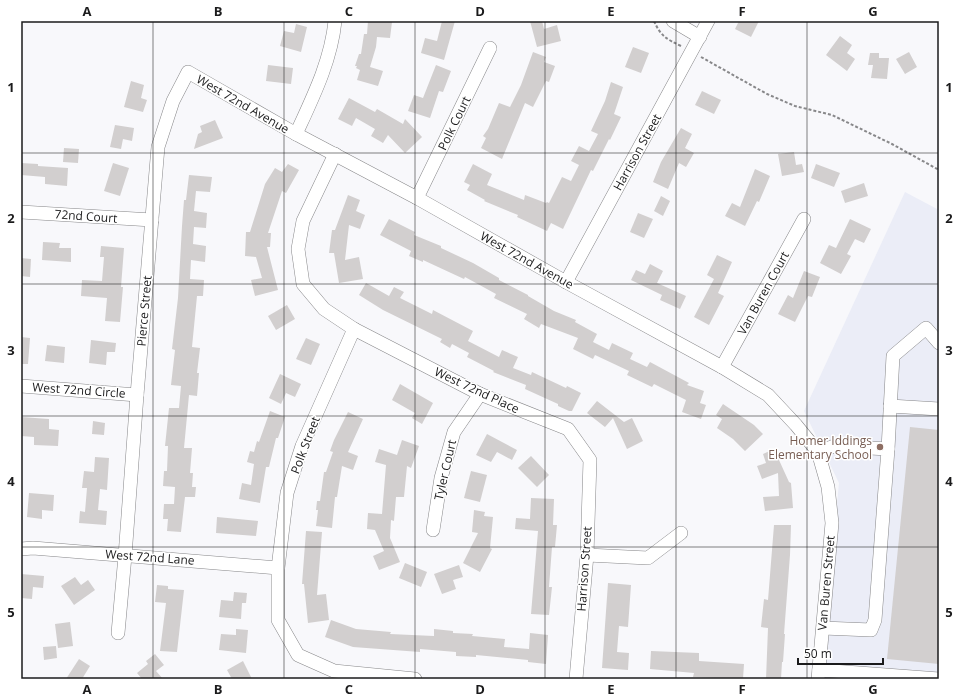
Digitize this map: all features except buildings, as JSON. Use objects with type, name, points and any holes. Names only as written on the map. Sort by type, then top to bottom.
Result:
[{"type":"street","points":[[296,134],[321,80],[333,37],[335,21]]},
{"type":"street","points":[[673,21],[700,37]]},
{"type":"street","name":"Harrison Street","points":[[566,282],[708,21]]},
{"type":"street","name":"Polk Court","points":[[417,198],[490,48]]},
{"type":"street","name":"West 72nd Avenue","points":[[188,72],[296,134],[417,198],[566,282],[722,366],[768,395],[796,425],[818,452],[828,486]]},
{"type":"street","name":"Pierce Street","points":[[118,633],[126,556],[137,395],[158,148],[173,101],[188,72]]},
{"type":"street","name":"West 72nd Place","points":[[335,154],[303,221],[298,249],[302,284],[324,309],[354,329],[480,394],[568,429],[590,460]]},
{"type":"street","name":"72nd Court","points":[[21,212],[152,220]]},
{"type":"street","name":"Van Buren Court","points":[[722,366],[804,219]]},
{"type":"street","points":[[823,628],[871,630],[875,620],[888,449],[893,356],[926,328],[939,343]]},
{"type":"street","name":"Polk Street","points":[[354,329],[302,446],[288,493],[278,568],[278,620],[298,654],[334,671],[415,679]]},
{"type":"street","name":"West 72nd Circle","points":[[21,386],[137,395]]},
{"type":"street","name":"Tyler Court","points":[[433,530],[441,478],[454,432],[480,394]]},
{"type":"street","points":[[890,406],[939,409]]},
{"type":"street","points":[[818,452],[834,446],[888,449]]},
{"type":"street","name":"Harrison Street","points":[[576,679],[586,555],[590,460]]},
{"type":"street","name":"Van Buren Street","points":[[819,674],[832,523],[828,486]]},
{"type":"street","points":[[586,555],[648,558],[681,533]]},
{"type":"street","name":"West 72nd Lane","points":[[21,549],[33,548],[278,568]]},
{"type":"street","points":[[819,674],[939,679]]},
{"type":"path","points":[[654,21],[659,31],[665,38],[767,94],[794,106],[832,115],[892,144],[939,170]]},
{"type":"shaded area","name":"Homer Iddings Elementary School","points":[[905,192],[939,210],[939,679],[820,679],[839,483],[804,411]]},
{"type":"place","name":"Homer Iddings Elementary School","points":[[880,447]]}]
